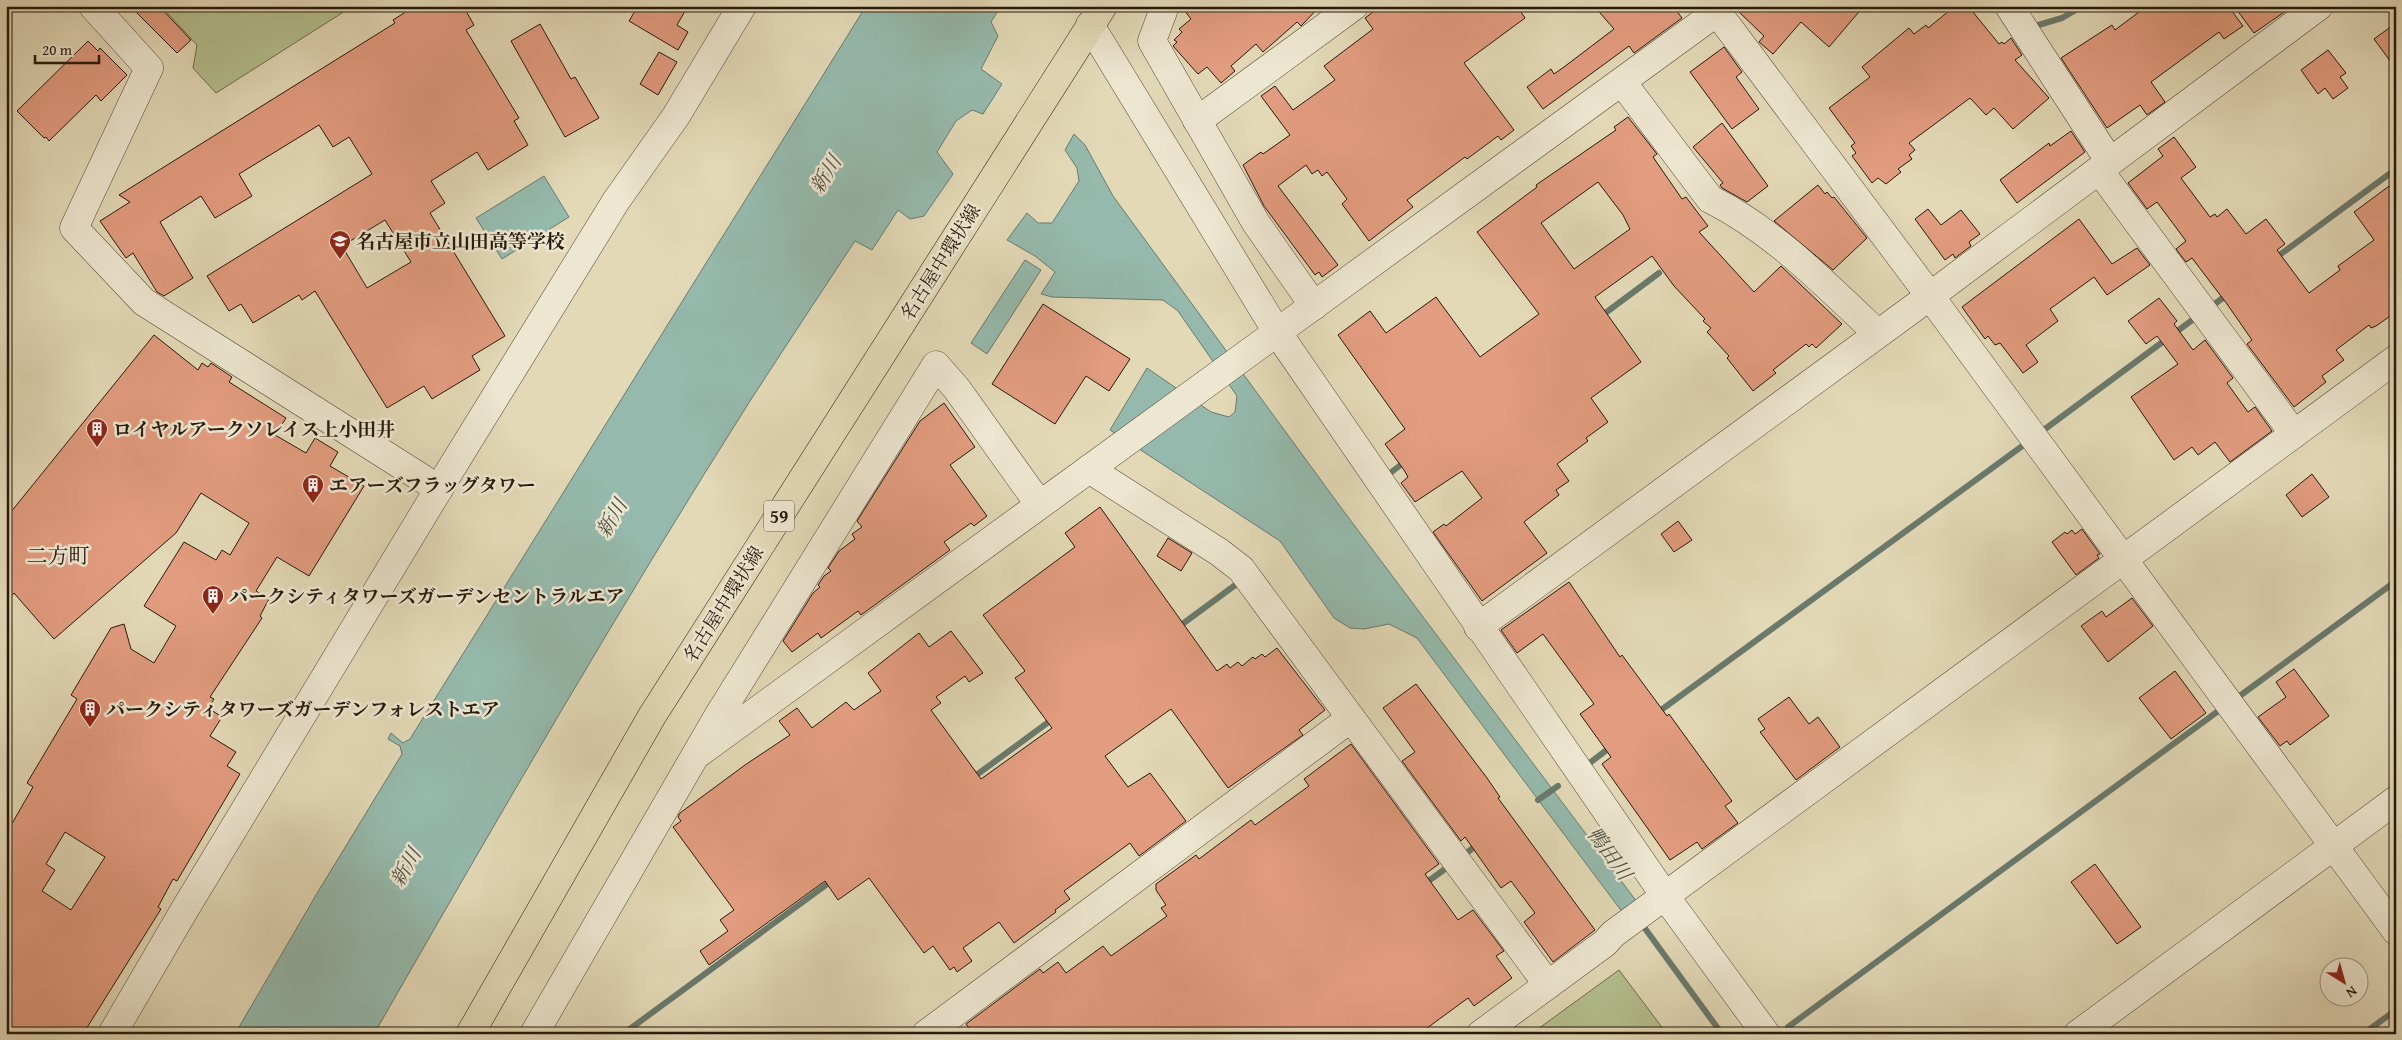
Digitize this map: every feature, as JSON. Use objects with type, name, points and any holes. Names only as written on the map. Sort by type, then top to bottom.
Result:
[{"type":"main road","name":"名古屋中環状線","points":[[470,1034],[652,716],[1096,16]]},
{"type":"street","points":[[93,6],[149,68],[74,228],[144,302],[439,489]]},
{"type":"street","points":[[112,1034],[190,900],[439,489],[616,202],[676,116],[742,6]]},
{"type":"street","points":[[1165,6],[1152,41],[1256,223],[1314,306]]},
{"type":"street","points":[[1197,121],[1354,6]]},
{"type":"street","points":[[2009,6],[2104,166],[2294,434]]},
{"type":"street","points":[[1478,627],[1930,296],[2319,6]]},
{"type":"street","points":[[699,752],[1622,82],[1719,9],[2396,931]]},
{"type":"street","points":[[1096,16],[1277,332],[1478,627],[1658,901],[1766,1034]]},
{"type":"street","points":[[1622,82],[1710,199],[1732,210],[1807,267],[1877,333]]},
{"type":"street","points":[[1481,1034],[1605,943],[1613,934],[2396,359]]},
{"type":"street","points":[[534,1034],[699,752],[722,709],[936,365],[957,389],[1039,504]]},
{"type":"street","points":[[1097,462],[1241,569],[1548,985]]},
{"type":"street","points":[[926,1034],[1350,718]]},
{"type":"street","points":[[2078,1034],[2396,800]]},
{"type":"green space","points":[[161,6],[353,6],[216,93],[193,68],[197,45]]},
{"type":"green space","points":[[1619,970],[1667,1034],[1531,1034]]},
{"type":"water","name":"新川","points":[[866,6],[1001,6],[991,22],[998,36],[981,69],[1002,84],[983,114],[972,110],[956,121],[937,152],[953,174],[924,216],[910,219],[898,210],[872,250],[855,241],[750,401],[653,557],[512,795],[374,1034],[235,1034],[316,895],[402,754],[400,746],[388,739],[391,733],[403,743],[410,739]]},
{"type":"water","points":[[1074,134],[1085,145],[1113,196],[1342,509],[1640,906],[1626,917],[1417,638],[1389,624],[1364,629],[1350,628],[1334,618],[1280,541],[1110,430],[1147,368],[1211,412],[1229,417],[1235,412],[1237,396],[1178,311],[1163,300],[1052,297],[1041,294],[1055,272],[1035,256],[1007,240],[1027,213],[1038,223],[1052,223],[1079,181],[1077,168],[1065,150]]},
{"type":"water","points":[[544,176],[569,217],[502,259],[476,218]]},
{"type":"water","points":[[1025,260],[1041,270],[987,354],[971,343]]},
{"type":"building","points":[[130,6],[159,6],[191,40],[177,53]]},
{"type":"building","points":[[415,6],[463,6],[474,25],[466,30],[519,118],[514,121],[528,145],[488,170],[477,152],[431,181],[445,203],[430,213],[505,336],[472,356],[480,370],[432,399],[424,386],[387,408],[315,291],[302,300],[299,295],[253,323],[241,304],[229,311],[207,276],[372,174],[349,137],[333,147],[319,125],[239,174],[252,196],[215,218],[201,196],[160,222],[193,278],[164,296],[157,292],[133,253],[126,258],[100,221],[130,202],[119,195],[395,23],[393,20]],"holes":[[[385,220],[411,262],[367,288],[342,246]]]},
{"type":"building","points":[[638,6],[688,6],[677,25],[688,32],[678,50],[629,21]]},
{"type":"building","points":[[1181,6],[1320,6],[1301,26],[1297,22],[1263,52],[1256,44],[1231,66],[1235,71],[1221,83],[1207,67],[1198,74],[1173,46],[1177,42],[1174,40],[1182,32],[1179,29],[1191,19]]},
{"type":"building","points":[[1381,6],[1517,6],[1525,18],[1464,63],[1514,130],[1501,140],[1498,136],[1467,159],[1465,157],[1407,200],[1413,207],[1369,241],[1342,204],[1347,199],[1327,172],[1322,176],[1318,170],[1312,174],[1306,165],[1278,186],[1338,265],[1322,277],[1319,272],[1315,275],[1264,206],[1243,165],[1290,135],[1261,96],[1275,86],[1293,110],[1335,80],[1324,66],[1373,29],[1365,18]]},
{"type":"building","points":[[1594,6],[1673,6],[1682,18],[1634,53],[1629,46],[1543,109],[1527,87],[1551,69],[1554,74],[1614,29]]},
{"type":"building","points":[[1737,6],[1864,6],[1829,47],[1801,22],[1773,54],[1759,42],[1764,36],[1737,10]]},
{"type":"building","points":[[1955,6],[1968,6],[1999,44],[2002,42],[2004,44],[2011,38],[2022,55],[2015,60],[2049,98],[2013,129],[1994,108],[1986,115],[1970,98],[1909,143],[1915,150],[1909,155],[1912,159],[1898,169],[1901,172],[1886,184],[1878,178],[1872,183],[1852,156],[1856,153],[1851,146],[1855,143],[1829,108],[1870,77],[1862,67],[1909,28],[1914,34],[1926,25],[1928,28]]},
{"type":"building","points":[[2147,6],[2228,6],[2243,26],[2224,39],[2219,32],[2151,82],[2165,102],[2147,115],[2140,105],[2107,128],[2061,58],[2112,25],[2115,30]]},
{"type":"building","points":[[2234,6],[2293,6],[2254,33]]},
{"type":"building","points":[[2396,23],[2396,69],[2374,39]]},
{"type":"building","points":[[540,24],[571,79],[575,77],[599,118],[565,137],[511,41]]},
{"type":"building","points":[[88,41],[98,51],[100,48],[127,75],[101,101],[96,95],[49,141],[17,111]]},
{"type":"building","points":[[1724,47],[1742,72],[1736,77],[1759,109],[1732,129],[1690,72]]},
{"type":"building","points":[[2328,50],[2346,73],[2340,77],[2348,88],[2333,99],[2325,88],[2318,94],[2301,70]]},
{"type":"building","points":[[659,52],[677,62],[658,95],[640,84]]},
{"type":"building","points":[[1628,117],[1657,154],[1653,157],[1682,199],[1686,197],[1708,226],[1699,232],[1754,292],[1781,266],[1842,324],[1816,348],[1812,344],[1809,347],[1806,344],[1773,370],[1776,373],[1753,391],[1727,358],[1729,356],[1707,332],[1711,328],[1703,321],[1705,319],[1674,286],[1652,256],[1595,297],[1641,362],[1591,398],[1608,422],[1586,438],[1588,441],[1557,464],[1569,481],[1556,490],[1559,495],[1524,522],[1547,553],[1482,601],[1433,532],[1444,524],[1446,526],[1482,498],[1462,471],[1415,502],[1401,483],[1408,477],[1385,444],[1405,429],[1338,335],[1370,311],[1386,333],[1436,297],[1480,357],[1539,314],[1477,232],[1537,187],[1536,185],[1616,130],[1614,127]],"holes":[[[1598,182],[1623,215],[1630,229],[1574,269],[1541,223]]]},
{"type":"building","points":[[1722,123],[1768,186],[1747,202],[1722,188],[1720,185],[1723,183],[1693,147]]},
{"type":"building","points":[[2071,131],[2085,152],[2017,203],[2000,180],[2049,143],[2050,146]]},
{"type":"building","points":[[2174,137],[2196,167],[2181,178],[2210,217],[2215,214],[2217,217],[2227,209],[2246,234],[2266,219],[2285,244],[2277,250],[2309,293],[2340,270],[2338,266],[2374,240],[2354,212],[2396,181],[2396,312],[2376,326],[2371,328],[2369,325],[2336,350],[2344,360],[2322,376],[2326,382],[2294,407],[2247,344],[2252,340],[2227,304],[2192,258],[2186,262],[2176,249],[2186,241],[2157,202],[2147,209],[2128,183],[2163,156],[2158,149]]},
{"type":"building","points":[[1818,185],[1825,194],[1827,192],[1832,198],[1834,197],[1867,238],[1833,270],[1774,221]]},
{"type":"building","points":[[1928,209],[1941,225],[1961,210],[1980,234],[1969,242],[1971,246],[1955,258],[1953,254],[1945,260],[1915,219]]},
{"type":"building","points":[[2079,219],[2112,264],[2137,248],[2150,265],[2107,295],[2094,277],[2050,309],[2058,321],[2026,345],[2038,362],[2023,373],[2000,343],[1995,345],[1988,336],[1985,339],[1962,307]]},
{"type":"building","points":[[2159,298],[2177,321],[2174,324],[2193,350],[2205,340],[2233,378],[2227,383],[2248,412],[2255,407],[2272,431],[2230,462],[2215,442],[2198,455],[2192,447],[2174,460],[2131,397],[2178,364],[2157,336],[2146,344],[2128,321]]},
{"type":"building","points":[[1043,304],[1130,359],[1109,391],[1086,376],[1055,424],[992,384]]},
{"type":"building","points":[[154,335],[198,370],[202,363],[208,367],[211,363],[232,377],[229,382],[286,418],[275,435],[306,453],[315,438],[338,452],[330,466],[364,486],[309,576],[277,557],[256,591],[269,599],[260,616],[262,618],[210,697],[214,699],[208,708],[222,717],[210,736],[236,752],[227,766],[240,774],[177,881],[173,879],[158,907],[161,909],[83,1034],[14,1034],[6,1029],[6,834],[33,787],[27,783],[77,699],[71,695],[111,628],[124,624],[131,649],[154,663],[176,626],[144,606],[184,542],[216,560],[222,550],[230,555],[249,523],[201,493],[176,533],[54,639],[14,593],[6,603],[6,518]],"holes":[[[65,832],[105,857],[71,910],[42,891],[55,870],[46,864]]]},
{"type":"building","points":[[944,403],[975,447],[950,465],[987,516],[974,526],[971,523],[944,542],[950,550],[861,615],[858,611],[821,638],[818,633],[792,652],[783,641],[813,593],[820,587],[818,585],[824,576],[831,571],[828,568],[839,551],[855,539],[852,534],[862,527],[857,521],[920,421]]},
{"type":"building","points":[[2312,474],[2329,497],[2302,517],[2286,495]]},
{"type":"building","points":[[1100,507],[1217,671],[1227,664],[1230,668],[1238,662],[1242,666],[1253,657],[1255,659],[1262,654],[1265,657],[1277,648],[1325,710],[1299,730],[1303,735],[1228,788],[1171,709],[1105,756],[1128,787],[1150,773],[1186,821],[1139,856],[1130,843],[1064,891],[1070,899],[1055,910],[1056,912],[1014,943],[999,922],[963,948],[972,961],[957,972],[954,967],[950,970],[933,946],[924,953],[869,878],[838,900],[825,881],[709,965],[700,951],[728,931],[720,920],[734,910],[673,827],[681,821],[678,817],[680,813],[745,765],[790,735],[779,721],[797,708],[812,728],[846,702],[854,710],[881,691],[868,673],[919,633],[929,647],[951,631],[983,673],[969,682],[965,676],[936,697],[941,703],[931,710],[981,779],[1052,728],[1015,678],[1025,671],[983,615],[1075,547],[1065,533]]},
{"type":"building","points":[[1678,521],[1692,540],[1674,552],[1661,534]]},
{"type":"building","points":[[2082,529],[2100,554],[2097,555],[2099,558],[2076,575],[2052,542],[2065,532],[2067,534],[2072,530],[2075,534]]},
{"type":"building","points":[[1168,538],[1192,553],[1181,571],[1157,556]]},
{"type":"building","points":[[1569,582],[1620,657],[1622,655],[1667,716],[1669,714],[1732,801],[1725,806],[1738,823],[1702,849],[1697,842],[1670,860],[1602,764],[1611,757],[1580,714],[1594,704],[1543,634],[1517,653],[1501,630]]},
{"type":"building","points":[[2132,598],[2153,626],[2108,662],[2081,626],[2102,611],[2106,617]]},
{"type":"building","points":[[2294,669],[2329,716],[2290,745],[2287,741],[2280,746],[2258,717],[2286,697],[2276,682]]},
{"type":"building","points":[[2175,671],[2206,713],[2171,739],[2139,698]]},
{"type":"building","points":[[1416,684],[1487,778],[1500,797],[1498,798],[1595,930],[1553,962],[1524,922],[1535,913],[1511,881],[1501,888],[1465,837],[1461,841],[1402,761],[1415,752],[1383,708]]},
{"type":"building","points":[[1789,697],[1809,724],[1818,717],[1840,747],[1796,780],[1760,732],[1765,729],[1758,719]]},
{"type":"building","points":[[1351,744],[1439,864],[1425,874],[1458,920],[1473,910],[1504,951],[1496,956],[1512,978],[1474,1006],[1468,998],[1419,1034],[973,1034],[966,1024],[1040,969],[1043,973],[1058,962],[1066,973],[1103,946],[1111,956],[1167,916],[1161,908],[1166,905],[1156,890],[1156,884],[1196,855],[1199,859],[1251,820],[1255,825],[1309,786],[1304,779]]},
{"type":"building","points":[[2095,864],[2141,927],[2117,944],[2071,882]]},
{"type":"waterway","points":[[2035,26],[2062,18],[2083,6]]},
{"type":"waterway","points":[[2274,259],[2396,169]]},
{"type":"waterway","points":[[1600,317],[1659,273]]},
{"type":"waterway","points":[[2212,306],[2228,294]]},
{"type":"waterway","points":[[2045,429],[2195,318]]},
{"type":"waterway","points":[[1657,713],[2025,444]]},
{"type":"waterway","points":[[1389,474],[1407,460]]},
{"type":"waterway","points":[[2241,695],[2396,581]]},
{"type":"waterway","points":[[1177,628],[1238,583]]},
{"type":"waterway","points":[[1788,1027],[2221,709]]},
{"type":"waterway","points":[[971,779],[1054,718]]},
{"type":"waterway","points":[[1587,765],[1612,746]]},
{"type":"waterway","name":"鴨田川","points":[[1538,800],[1558,786]]},
{"type":"waterway","points":[[1465,854],[1473,848]]},
{"type":"waterway","points":[[1423,885],[1445,869]]},
{"type":"waterway","points":[[623,1034],[834,879]]},
{"type":"waterway","name":"鴨田川","points":[[1641,923],[1722,1034]]},
{"type":"waterway","points":[[2363,1034],[2396,1010]]},
{"type":"place","name":"名古屋市立山田高等学校","points":[[340,260]]},
{"type":"place","name":"ロイヤルアークソレイス上小田井","points":[[97,448]]},
{"type":"place","name":"エアーズフラッグタワー","points":[[313,504]]},
{"type":"place","name":"パークシティタワーズガーデンセントラルエア","points":[[213,615]]},
{"type":"place","name":"パークシティタワーズガーデンフォレストエア","points":[[90,728]]},
{"type":"district","name":"二方町","points":[[58,555]]}]
